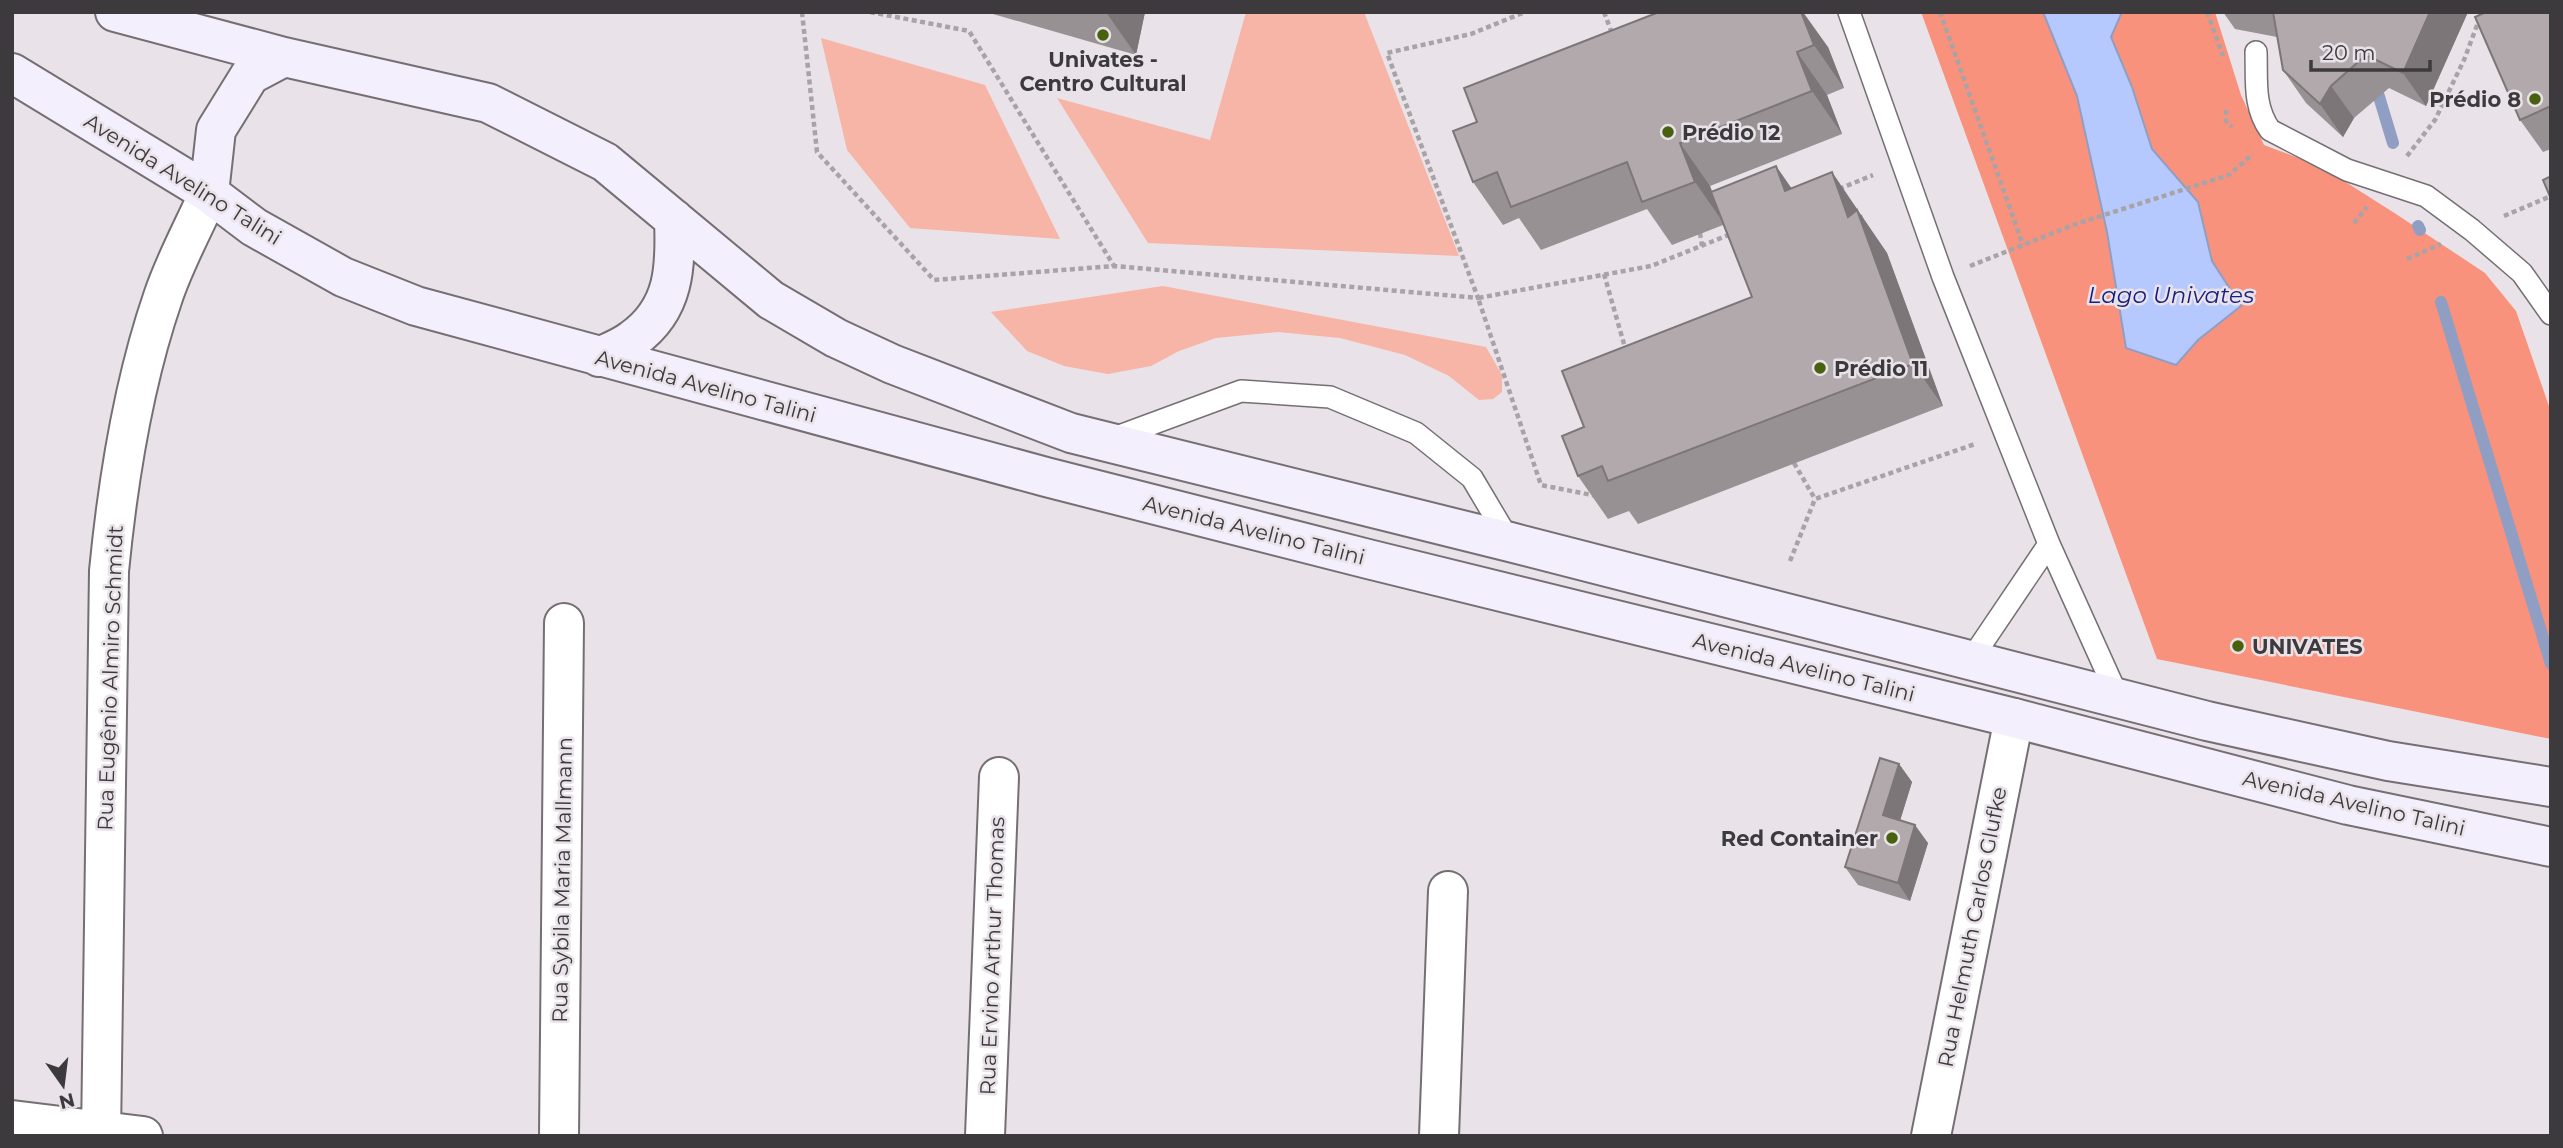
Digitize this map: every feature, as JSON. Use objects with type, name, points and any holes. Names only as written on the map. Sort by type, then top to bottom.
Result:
[{"type":"main road","points":[[115,12],[284,57],[488,103],[605,162],[771,300],[835,338],[892,364],[1071,433],[1510,542],[2207,721],[2388,761],[2551,787]]},
{"type":"main road","points":[[209,193],[216,130],[250,75],[284,57]]},
{"type":"main road","name":"Avenida Avelino Talini","points":[[12,73],[209,193],[254,227],[343,277],[416,306],[1046,477],[1355,556],[2014,718],[2348,806],[2551,847]]},
{"type":"main road","points":[[599,357],[632,341],[656,320],[670,288],[676,262],[674,219]]},
{"type":"street","name":"Rua Eugênio Almiro Schmidt","points":[[102,1133],[108,571],[114,513],[138,387],[164,296],[209,193]]},
{"type":"street","name":"Rua Sybila Maria Mallmann","points":[[559,1136],[564,623]]},
{"type":"street","name":"Rua Helmuth Carlos Glufke","points":[[1931,1136],[2014,718]]},
{"type":"street","name":"Rua Ervino Arthur Thomas","points":[[985,1136],[999,777]]},
{"type":"street","points":[[1439,1136],[1448,891]]},
{"type":"street","points":[[12,1120],[143,1136]]},
{"type":"lane","points":[[1849,12],[1944,276],[2049,544],[2118,697]]},
{"type":"lane","points":[[2256,52],[2257,105],[2270,130],[2347,170],[2426,196],[2472,230],[2522,273],[2551,314]]},
{"type":"lane","points":[[1105,441],[1241,391],[1330,397],[1416,433],[1472,478],[1510,542]]},
{"type":"lane","points":[[1970,661],[2049,544]]},
{"type":"path","points":[[802,12],[817,152],[934,279],[1114,266],[1478,298],[1651,266],[1738,231]]},
{"type":"path","points":[[870,12],[969,31],[1114,266]]},
{"type":"path","points":[[1525,12],[1471,34],[1387,53],[1478,298],[1541,485],[1600,497]]},
{"type":"path","points":[[1604,12],[1618,48]]},
{"type":"path","points":[[1940,12],[2023,245]]},
{"type":"path","points":[[2354,223],[2435,120],[2464,60],[2482,12]]},
{"type":"path","points":[[1944,276],[2076,224],[2229,175],[2255,152]]},
{"type":"path","points":[[1835,191],[1871,177],[1902,160]]},
{"type":"path","points":[[1700,233],[1702,246]]},
{"type":"path","points":[[1604,274],[1629,359]]},
{"type":"path","points":[[1790,562],[1815,499],[1975,444],[1970,431]]},
{"type":"path","points":[[1794,463],[1815,499]]},
{"type":"shaded area","points":[[1246,12],[1364,12],[1459,256],[1148,243],[1057,98],[1210,140]]},
{"type":"shaded area","points":[[1921,12],[2215,12],[2241,95],[2264,145],[2322,167],[2485,273],[2516,311],[2551,412],[2551,739],[2157,659]]},
{"type":"shaded area","points":[[821,38],[985,85],[1060,239],[910,228],[847,150]]},
{"type":"shaded area","points":[[1163,286],[1486,347],[1502,375],[1502,392],[1493,399],[1479,400],[1449,376],[1405,355],[1340,338],[1278,332],[1216,338],[1179,351],[1151,366],[1108,374],[1064,366],[1027,351],[991,312]]},
{"type":"water","name":"Lago Univates","points":[[2043,12],[2122,12],[2111,37],[2132,87],[2152,149],[2198,202],[2212,261],[2241,306],[2198,340],[2176,365],[2126,348],[2107,232],[2077,96]]},
{"type":"building","points":[[1659,12],[1801,12],[1814,45],[1797,52],[1812,91],[1680,143],[1695,182],[1642,202],[1627,162],[1511,207],[1497,172],[1473,182],[1453,131],[1477,122],[1464,88]]},
{"type":"building","points":[[2273,12],[2430,12],[2403,73],[2366,55],[2331,86],[2320,104],[2283,70]]},
{"type":"building","points":[[2486,12],[2551,12],[2551,106],[2520,120],[2475,17]]},
{"type":"building","name":"Prédio 11","points":[[1776,166],[1785,191],[1832,172],[1848,217],[1857,210],[1913,364],[1608,481],[1602,466],[1578,476],[1562,436],[1584,427],[1562,371],[1752,297],[1711,192]]},
{"type":"building","points":[[2551,176],[2551,199],[2543,180]]},
{"type":"building","points":[[1880,758],[1899,764],[1883,815],[1915,825],[1898,883],[1845,867]]},
{"type":"waterway","points":[[2374,80],[2393,143]]},
{"type":"waterway","points":[[2418,226],[2420,230]]},
{"type":"waterway","points":[[2441,302],[2551,664]]},
{"type":"place","name":"Univates - Centro Cultural","points":[[1103,35]]},
{"type":"place","name":"Prédio 8","points":[[2535,99]]},
{"type":"place","name":"Prédio 12","points":[[1668,132]]},
{"type":"place","name":"Prédio 11","points":[[1820,368]]},
{"type":"place","name":"UNIVATES","points":[[2238,646]]},
{"type":"place","name":"Red Container","points":[[1892,838]]}]
